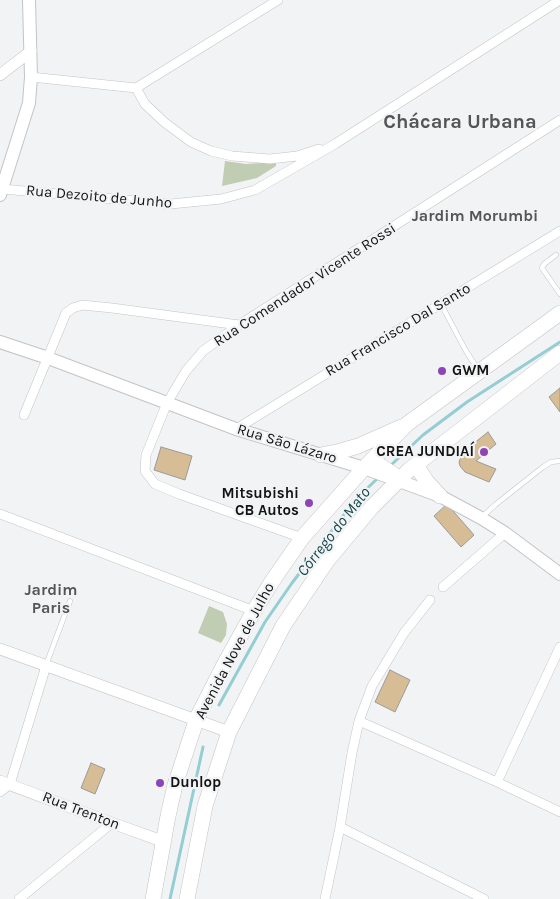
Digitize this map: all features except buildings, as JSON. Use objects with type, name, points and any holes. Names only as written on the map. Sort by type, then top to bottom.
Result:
[{"type":"main road","points":[[1,192],[28,103],[32,77],[29,0]]},
{"type":"main road","name":"Avenida Nove de Julho","points":[[153,899],[162,841],[175,785],[200,721],[224,665],[254,611],[302,538],[371,466],[407,424],[560,313]]},
{"type":"main road","name":"Rua São Lázaro","points":[[0,342],[48,358],[236,429],[321,455],[371,466]]},
{"type":"main road","name":"Avenida Nove de Julho","points":[[187,899],[205,806],[224,730],[283,626],[327,561],[395,478],[416,465],[560,353]]},
{"type":"main road","points":[[321,455],[358,446],[407,424]]},
{"type":"main road","points":[[416,465],[427,482],[440,496]]},
{"type":"main road","points":[[371,466],[440,496],[481,518],[560,574]]},
{"type":"street","points":[[32,77],[136,88],[278,0]]},
{"type":"street","name":"Rua Dezoito de Junho","points":[[1,192],[171,204],[220,199],[255,190],[334,144],[560,0]]},
{"type":"street","points":[[0,75],[30,52]]},
{"type":"street","points":[[136,88],[145,104],[190,142],[232,156],[270,158],[297,156],[334,144]]},
{"type":"street","name":"Rua Comendador Vicente Rossi","points":[[302,538],[155,484],[145,471],[146,455],[168,403],[186,371],[203,351],[239,325],[560,120]]},
{"type":"street","name":"Rua Francisco Dal Santo","points":[[236,429],[560,231]]},
{"type":"street","points":[[24,415],[66,313],[73,308],[82,306],[131,310],[239,325]]},
{"type":"street","points":[[0,514],[254,611]]},
{"type":"street","points":[[443,587],[505,534]]},
{"type":"street","points":[[325,899],[359,721],[372,686],[387,660],[430,600]]},
{"type":"street","points":[[497,782],[560,647]]},
{"type":"street","points":[[0,649],[224,730]]},
{"type":"street","points":[[0,792],[46,666]]},
{"type":"street","points":[[359,721],[560,812]]},
{"type":"street","name":"Rua Trenton","points":[[5,782],[162,841]]},
{"type":"street","points":[[19,899],[112,823]]},
{"type":"street","points":[[340,827],[484,899]]},
{"type":"lane","points":[[556,255],[542,268],[560,294]]},
{"type":"lane","points":[[441,304],[479,372]]},
{"type":"lane","points":[[481,518],[496,504],[551,462],[560,462]]},
{"type":"lane","points":[[46,666],[70,601]]},
{"type":"green space","points":[[225,161],[246,164],[274,161],[276,166],[257,178],[222,186]]},
{"type":"green space","points":[[209,606],[223,612],[227,624],[226,635],[221,643],[198,633]]},
{"type":"waterway","name":"Córrego do Mato","points":[[390,466],[423,435],[467,402],[560,342]]},
{"type":"waterway","name":"Córrego do Mato","points":[[219,705],[265,622],[292,583],[356,499],[378,478]]},
{"type":"waterway","name":"Córrego do Mato","points":[[170,899],[203,747]]},
{"type":"place","name":"GWM","points":[[442,371]]},
{"type":"place","name":"CREA JUNDIAÍ","points":[[484,452]]},
{"type":"place","name":"Mitsubishi CB Autos","points":[[309,503]]},
{"type":"place","name":"Dunlop","points":[[160,783]]},
{"type":"district","name":"Chácara Urbana","points":[[460,122]]},
{"type":"district","name":"Jardim Morumbi","points":[[475,216]]},
{"type":"district","name":"Jardim Paris","points":[[51,599]]}]
